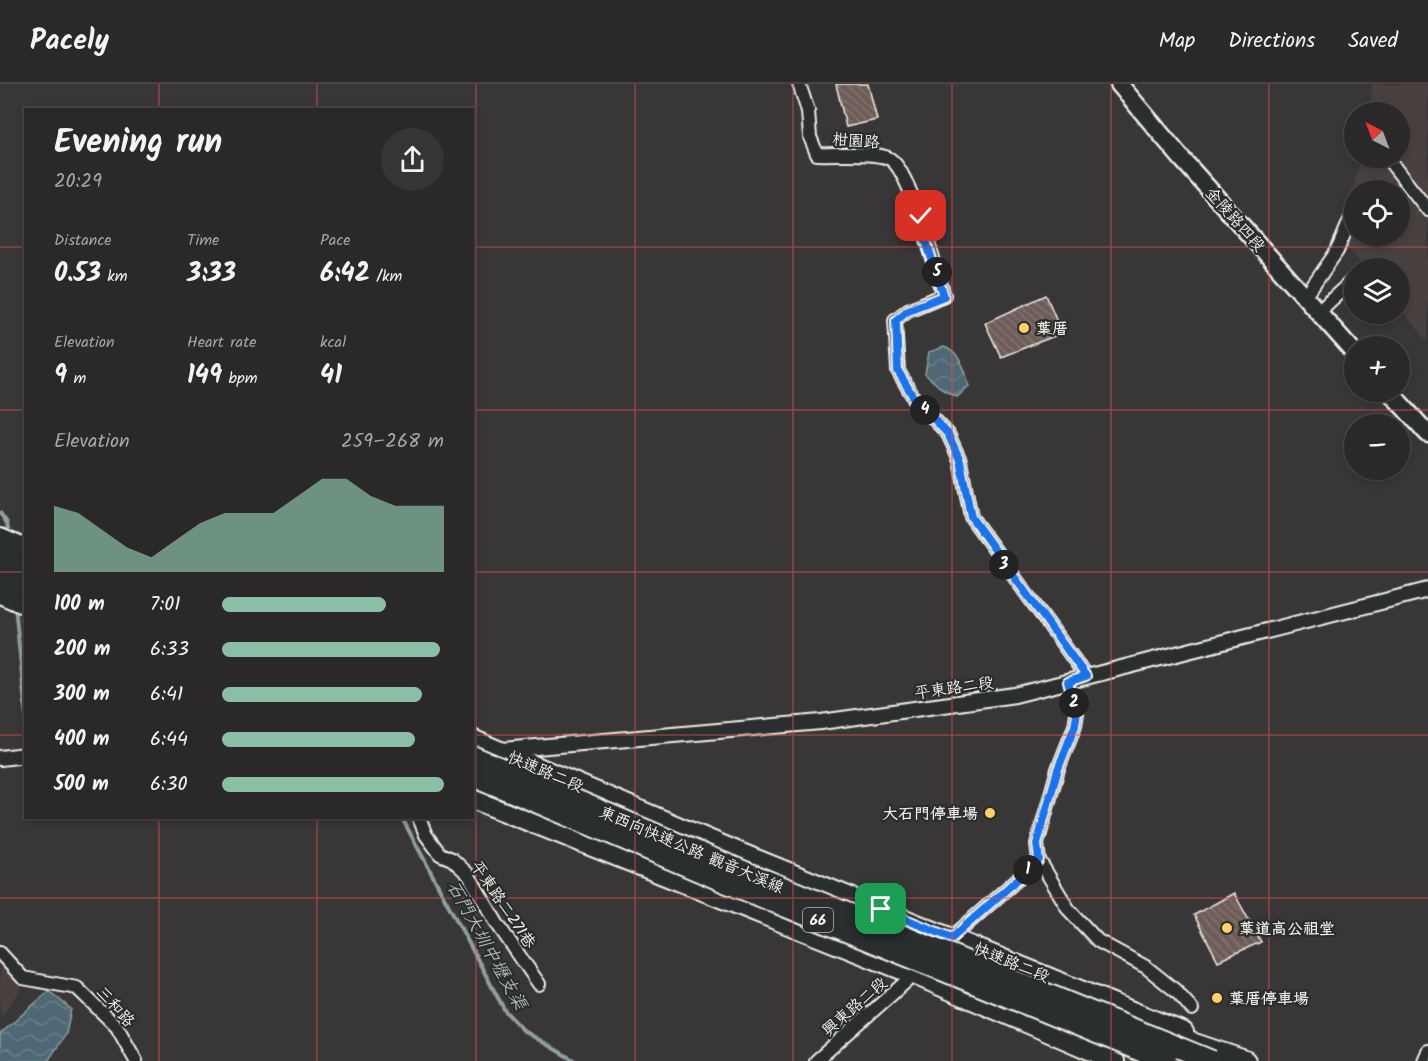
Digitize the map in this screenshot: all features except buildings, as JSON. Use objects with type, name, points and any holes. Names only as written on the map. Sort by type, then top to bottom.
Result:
[{"type":"highway","points":[[0,557],[24,567]]},
{"type":"highway","points":[[0,576],[24,585]]},
{"type":"highway","name":"東西向快速公路 觀音大溪線","points":[[474,755],[1114,1031],[1166,1061]]},
{"type":"highway","name":"東西向快速公路 觀音大溪線","points":[[474,776],[725,882],[1114,1031],[1212,1061]]},
{"type":"highway","points":[[1114,1031],[1155,1061]]},
{"type":"highway","points":[[1114,1031],[1172,1035],[1245,1061]]},
{"type":"main road","name":"金陵路四段","points":[[1119,84],[1182,159],[1344,341]]},
{"type":"main road","points":[[1399,402],[1428,434]]},
{"type":"main road","points":[[0,538],[24,548]]},
{"type":"main road","points":[[0,594],[24,604]]},
{"type":"main road","name":"快速路二段","points":[[474,740],[1252,1061]]},
{"type":"main road","name":"66","points":[[474,800],[914,975],[1115,1061]]},
{"type":"street","name":"柑園路","points":[[800,84],[808,111],[810,137],[817,154],[880,156],[891,160],[903,173],[921,216],[922,229],[944,296],[908,310],[896,320],[898,371],[914,398],[948,434],[960,460],[971,517],[1086,676]]},
{"type":"street","points":[[1395,168],[1428,210]]},
{"type":"street","points":[[1306,296],[1337,251],[1344,235]]},
{"type":"street","points":[[1318,312],[1344,288]]},
{"type":"street","name":"平東路二段","points":[[474,754],[821,722],[1015,695],[1428,590]]},
{"type":"street","points":[[1068,682],[1077,713],[1075,726],[1058,769],[1037,844],[1039,860],[1069,910],[1098,941],[1146,967],[1176,991],[1191,1009]]},
{"type":"street","points":[[0,758],[24,755]]},
{"type":"street","name":"平東路二271巷","points":[[418,819],[426,835],[440,854],[452,859],[468,874],[498,925],[539,984]]},
{"type":"street","name":"興東路二段","points":[[816,1061],[1039,860]]},
{"type":"street","name":"三和路","points":[[0,953],[23,978],[77,988],[117,1027],[136,1061]]},
{"type":"street","points":[[1424,1061],[1428,1052]]},
{"type":"shaded area","points":[[1372,84],[1428,84],[1428,342],[1410,320],[1410,258],[1356,258],[1345,246],[1410,246],[1410,180],[1355,180],[1358,168],[1410,168],[1410,102],[1371,102]]},
{"type":"shaded area","points":[[1344,217],[1344,245],[1338,238]]},
{"type":"shaded area","points":[[0,966],[20,984],[20,991],[0,1018]]},
{"type":"water","points":[[944,347],[958,358],[968,380],[969,386],[957,397],[943,390],[925,374],[929,352]]},
{"type":"water","points":[[49,991],[71,1009],[66,1034],[48,1061],[0,1061],[0,1034]]},
{"type":"waterway","name":"石門大圳中壢支渠","points":[[0,513],[7,523],[9,536]]},
{"type":"waterway","name":"石門大圳中壢支渠","points":[[15,606],[24,696]]},
{"type":"waterway","name":"石門大圳中壢支渠","points":[[403,819],[505,1011],[524,1031],[575,1061]]},
{"type":"place","name":"葉厝","points":[[1024,328]]},
{"type":"place","name":"大石門停車場","points":[[990,813]]},
{"type":"place","name":"葉道高公祖堂","points":[[1227,928]]},
{"type":"place","name":"葉厝停車場","points":[[1217,998]]},
{"type":"route","points":[[881,909],[952,938],[1039,860],[1037,844],[1058,769],[1075,726],[1077,713],[1068,682],[1086,676],[971,517],[960,460],[948,434],[914,398],[898,371],[894,339],[896,320],[908,310],[928,300],[944,296],[922,229],[921,216]]}]
